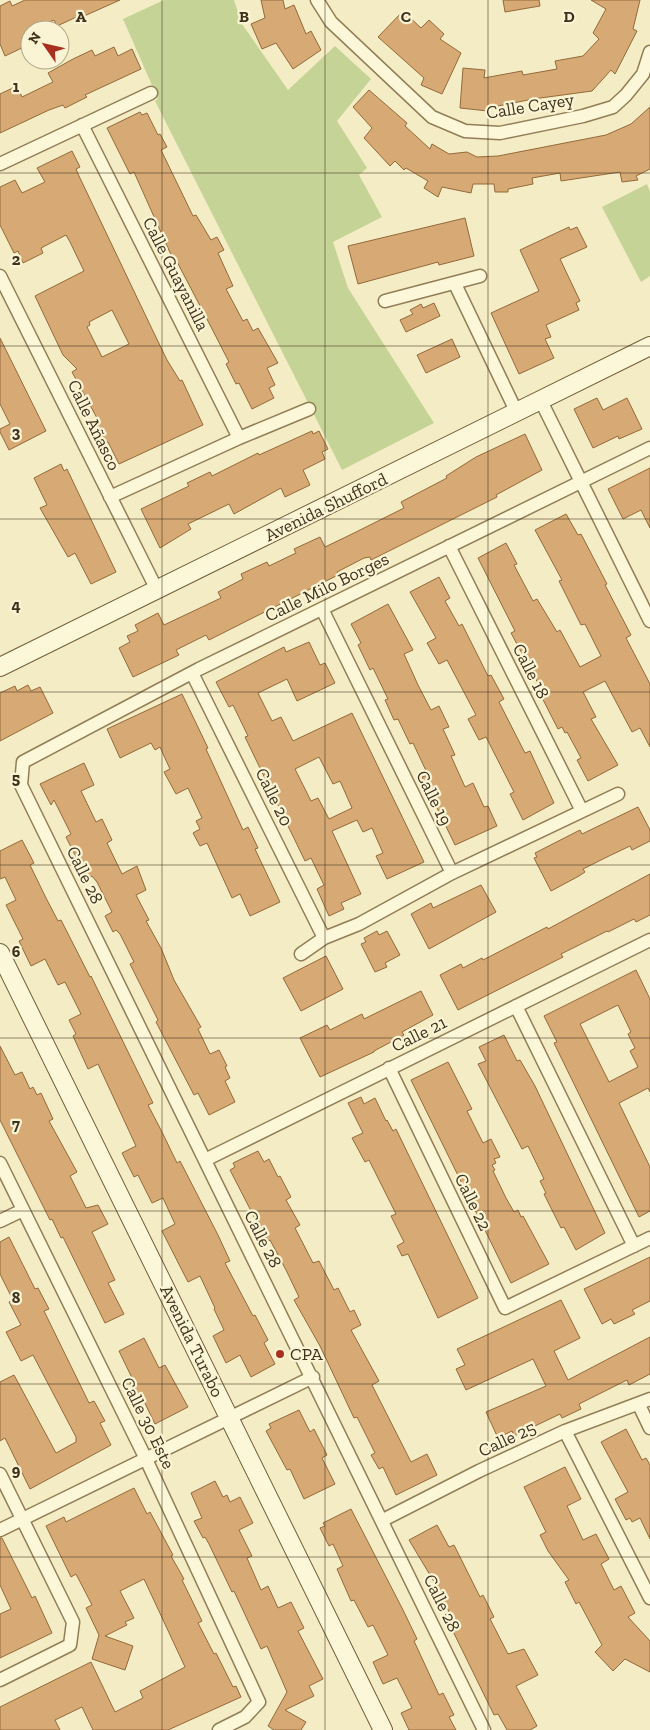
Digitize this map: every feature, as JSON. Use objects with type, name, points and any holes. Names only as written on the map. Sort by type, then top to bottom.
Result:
[{"type":"street","name":"Calle Cayey","points":[[317,0],[331,22],[432,116],[465,131],[500,132],[583,116],[613,107],[626,95],[643,74],[650,52]]},
{"type":"street","points":[[0,164],[151,93]]},
{"type":"street","name":"Calle Guayanilla","points":[[82,125],[238,438]]},
{"type":"street","name":"Calle Añasco","points":[[0,276],[157,590]]},
{"type":"street","points":[[385,301],[480,276]]},
{"type":"street","points":[[455,284],[517,413]]},
{"type":"street","name":"Avenida Shufford","points":[[0,666],[541,402],[650,346]]},
{"type":"street","points":[[541,402],[649,618]]},
{"type":"street","points":[[110,497],[238,438],[309,409]]},
{"type":"street","name":"Calle Milo Borges","points":[[23,762],[192,673],[650,448]]},
{"type":"street","name":"Calle 18","points":[[449,546],[582,811]]},
{"type":"street","name":"Calle 19","points":[[322,609],[452,874]]},
{"type":"street","name":"Calle 20","points":[[192,673],[324,938]]},
{"type":"street","name":"Calle 28","points":[[23,762],[21,785],[383,1520],[484,1730]]},
{"type":"street","points":[[300,954],[324,938],[359,924],[452,874],[618,794]]},
{"type":"street","name":"Calle 21","points":[[205,1160],[516,1006],[648,945]]},
{"type":"street","name":"Avenida Turabo","points":[[0,953],[383,1730]]},
{"type":"street","points":[[516,1006],[634,1246],[650,1238]]},
{"type":"street","name":"Calle 22","points":[[389,1068],[505,1308],[634,1246]]},
{"type":"street","name":"Calle 30 Este","points":[[0,1163],[145,1457],[260,1702],[245,1717],[219,1730]]},
{"type":"street","points":[[0,1221],[23,1210]]},
{"type":"street","points":[[0,1530],[312,1376]]},
{"type":"street","points":[[644,1402],[650,1428]]},
{"type":"street","name":"Calle 25","points":[[383,1520],[479,1471],[565,1431],[644,1402]]},
{"type":"street","points":[[565,1431],[650,1598]]},
{"type":"street","points":[[0,1474],[74,1622],[70,1645],[0,1680]]},
{"type":"green space","points":[[164,0],[234,0],[242,24],[288,90],[335,46],[371,79],[337,121],[367,168],[359,175],[382,217],[333,242],[348,288],[434,423],[342,470],[155,101],[158,99],[123,19]]},
{"type":"green space","points":[[647,184],[650,192],[650,276],[641,282],[602,207]]},
{"type":"building","points":[[25,0],[120,0],[82,17],[81,15],[70,20],[20,20],[20,49],[5,56],[0,44],[0,6],[10,1],[12,6]]},
{"type":"building","points":[[261,0],[283,0],[285,9],[294,5],[306,34],[311,31],[321,50],[293,69],[276,43],[262,49],[251,24],[265,18]]},
{"type":"building","points":[[503,0],[539,0],[540,6],[505,12]]},
{"type":"building","points":[[591,0],[640,0],[633,29],[637,31],[615,74],[611,70],[592,91],[533,99],[488,108],[488,111],[460,108],[463,68],[485,70],[484,78],[522,71],[523,75],[557,69],[555,61],[583,56],[599,39],[593,33],[606,9]]},
{"type":"building","points":[[403,11],[421,28],[429,20],[444,34],[440,39],[461,53],[442,94],[421,85],[424,78],[378,37]]},
{"type":"building","points":[[114,47],[118,56],[132,49],[141,69],[85,95],[87,97],[65,108],[63,105],[49,110],[0,133],[0,94],[17,86],[22,97],[53,82],[48,73],[53,70],[70,70],[70,61],[92,50],[95,56]]},
{"type":"building","points":[[369,90],[407,123],[405,126],[430,149],[432,144],[449,154],[467,152],[477,157],[498,156],[606,135],[631,124],[650,107],[650,169],[636,176],[638,180],[622,182],[620,172],[561,181],[560,173],[532,178],[533,184],[508,189],[508,192],[495,192],[494,184],[473,184],[471,193],[442,187],[438,197],[424,188],[428,181],[406,168],[404,170],[395,161],[390,166],[364,138],[372,128],[353,107]]},
{"type":"building","points":[[140,112],[142,115],[147,113],[158,135],[160,134],[167,147],[161,150],[193,216],[196,215],[211,240],[217,237],[224,250],[218,253],[233,286],[226,289],[243,321],[247,319],[253,331],[258,328],[278,363],[267,368],[275,385],[269,388],[274,398],[252,409],[239,383],[236,384],[226,364],[229,362],[174,256],[172,257],[134,172],[130,174],[107,128]]},
{"type":"building","points":[[72,151],[80,167],[76,169],[79,176],[152,329],[167,360],[180,381],[182,380],[203,425],[119,464],[108,442],[105,443],[94,420],[97,418],[72,372],[77,369],[63,355],[35,296],[84,271],[70,242],[66,235],[41,248],[43,253],[23,263],[18,251],[14,253],[0,225],[0,187],[15,180],[22,193],[45,182],[37,168]],"holes":[[[112,310],[129,344],[102,357],[87,327],[90,325],[89,322]]]},
{"type":"building","points":[[465,218],[474,256],[439,265],[438,262],[358,284],[348,246]]},
{"type":"building","points":[[569,227],[570,230],[577,227],[587,247],[560,259],[580,301],[576,303],[579,310],[546,325],[551,337],[545,339],[554,358],[519,374],[491,313],[539,291],[520,250]]},
{"type":"building","points":[[434,303],[440,316],[406,332],[400,320],[413,314],[410,310],[421,304],[423,308]]},
{"type":"building","points":[[0,338],[46,431],[9,450],[0,432],[0,429],[10,424],[0,404]]},
{"type":"building","points":[[452,339],[460,357],[426,373],[417,355]]},
{"type":"building","points":[[597,398],[603,410],[627,398],[642,429],[619,439],[618,436],[593,448],[574,409]]},
{"type":"building","points":[[312,431],[313,434],[319,431],[328,449],[322,452],[325,459],[303,470],[310,485],[285,497],[281,488],[234,514],[229,504],[188,524],[191,529],[160,548],[141,509],[189,486],[187,483],[210,472],[212,476],[258,453],[259,455]]},
{"type":"building","points":[[525,434],[542,470],[496,495],[497,497],[371,560],[370,557],[364,558],[337,572],[338,575],[209,640],[206,635],[176,650],[179,655],[133,677],[119,648],[130,642],[127,636],[138,631],[135,625],[158,613],[164,625],[221,598],[218,592],[243,579],[241,574],[267,562],[269,566],[296,553],[294,549],[320,537],[325,547],[352,534],[404,508],[401,502],[447,478],[446,476],[476,457]]},
{"type":"building","points":[[61,464],[64,471],[67,469],[116,572],[91,584],[75,553],[68,557],[40,508],[47,505],[34,478]]},
{"type":"building","points":[[650,468],[650,528],[641,510],[623,519],[608,489]]},
{"type":"building","points":[[566,514],[578,535],[581,534],[607,584],[605,585],[631,635],[626,638],[650,684],[650,747],[640,728],[632,732],[605,681],[583,692],[596,717],[591,719],[618,765],[588,781],[577,760],[581,758],[567,732],[565,733],[562,727],[558,729],[536,686],[539,685],[511,633],[515,631],[478,558],[506,543],[517,564],[514,565],[533,601],[537,599],[557,632],[560,630],[580,667],[601,656],[585,624],[581,625],[559,581],[562,580],[535,530]]},
{"type":"building","points":[[439,577],[450,598],[445,601],[459,626],[462,624],[488,676],[491,675],[504,699],[499,702],[525,753],[530,751],[554,803],[523,820],[510,794],[514,792],[486,737],[479,740],[468,719],[476,715],[447,660],[439,664],[427,643],[436,638],[410,592]]},
{"type":"building","points":[[388,604],[413,650],[404,654],[418,685],[431,710],[439,706],[449,727],[443,729],[455,755],[451,756],[465,787],[473,783],[484,807],[488,806],[497,826],[455,845],[422,777],[428,775],[413,743],[410,744],[398,719],[394,720],[385,700],[388,699],[373,668],[370,670],[358,645],[361,643],[351,624]]},
{"type":"building","points":[[309,642],[320,665],[325,663],[335,683],[297,701],[287,679],[258,693],[272,721],[281,717],[293,741],[352,713],[424,862],[387,879],[376,856],[383,853],[372,828],[363,832],[357,820],[332,831],[361,894],[341,903],[344,909],[329,916],[317,889],[324,885],[311,858],[305,861],[245,737],[248,736],[233,705],[229,707],[216,682],[284,647],[286,652]],"holes":[[[319,757],[333,784],[340,781],[352,808],[329,819],[318,798],[311,801],[295,769]]]},
{"type":"building","points":[[28,685],[31,691],[40,687],[53,713],[0,741],[0,693],[15,686],[17,691]]},
{"type":"building","points":[[182,694],[208,748],[206,749],[243,830],[248,827],[258,848],[255,849],[280,902],[250,916],[240,894],[232,898],[207,843],[200,846],[193,833],[200,829],[196,821],[202,818],[188,788],[176,794],[164,772],[170,769],[160,747],[155,750],[151,743],[120,758],[107,729]]},
{"type":"building","points":[[84,763],[94,785],[81,791],[96,822],[102,819],[112,840],[107,843],[122,874],[137,866],[146,890],[136,895],[149,920],[146,921],[161,948],[174,980],[201,1027],[198,1029],[210,1054],[219,1050],[227,1066],[225,1067],[230,1078],[225,1081],[235,1102],[209,1115],[198,1093],[194,1095],[156,1022],[158,1020],[130,964],[134,962],[120,934],[116,930],[113,932],[105,916],[112,912],[97,882],[92,876],[87,879],[66,837],[71,834],[54,800],[51,805],[40,784]]},
{"type":"building","points":[[638,807],[650,830],[650,841],[632,850],[630,846],[583,869],[585,872],[551,891],[534,858],[537,857],[535,853],[580,830],[582,834]]},
{"type":"building","points":[[22,840],[34,863],[30,865],[45,896],[58,921],[61,920],[91,976],[153,1103],[148,1105],[177,1163],[180,1161],[218,1235],[230,1261],[225,1263],[268,1340],[264,1343],[275,1364],[251,1377],[240,1355],[226,1363],[213,1336],[224,1330],[200,1276],[188,1282],[162,1231],[175,1224],[163,1198],[152,1203],[138,1175],[134,1177],[122,1153],[136,1146],[98,1064],[88,1069],[73,1036],[76,1034],[69,1020],[81,1014],[65,982],[58,985],[45,959],[31,966],[19,941],[23,939],[6,905],[16,900],[5,877],[0,879],[0,851]]},
{"type":"building","points":[[650,874],[650,915],[636,922],[634,919],[607,931],[561,954],[563,957],[458,1010],[440,975],[461,964],[463,968],[482,958],[483,960],[547,927],[548,929]]},
{"type":"building","points":[[481,885],[496,912],[429,949],[411,914],[431,903],[433,908]]},
{"type":"building","points":[[377,931],[379,935],[387,931],[400,955],[385,963],[387,967],[375,972],[361,944],[366,942],[364,938]]},
{"type":"building","points":[[326,956],[343,989],[301,1011],[283,978]]},
{"type":"building","points":[[636,970],[650,999],[650,1092],[648,1088],[619,1103],[650,1167],[650,1211],[639,1217],[554,1043],[557,1042],[544,1016]],"holes":[[[618,1005],[631,1032],[628,1034],[635,1048],[630,1051],[638,1067],[609,1082],[580,1024]]]},
{"type":"building","points":[[421,991],[433,1015],[402,1032],[404,1035],[374,1052],[320,1077],[300,1038],[327,1025],[330,1030],[362,1014],[364,1019]]},
{"type":"building","points":[[504,1035],[517,1061],[520,1060],[535,1086],[605,1233],[576,1250],[564,1227],[561,1228],[544,1194],[546,1193],[540,1181],[544,1179],[528,1146],[522,1149],[478,1064],[486,1061],[479,1047]]},
{"type":"building","points":[[0,1046],[15,1075],[22,1072],[30,1089],[33,1087],[37,1095],[41,1093],[53,1119],[49,1121],[77,1172],[70,1176],[86,1208],[98,1205],[108,1224],[92,1232],[115,1280],[108,1283],[124,1314],[105,1323],[63,1237],[61,1238],[52,1219],[50,1220],[0,1120]]},
{"type":"building","points":[[448,1062],[472,1109],[467,1111],[483,1143],[491,1139],[500,1157],[494,1159],[496,1163],[492,1165],[506,1198],[514,1212],[518,1210],[521,1217],[523,1216],[549,1264],[511,1283],[411,1080]]},
{"type":"building","points":[[361,1097],[364,1104],[375,1098],[386,1121],[393,1131],[396,1129],[478,1298],[438,1318],[408,1254],[402,1256],[397,1246],[404,1242],[391,1216],[396,1214],[369,1160],[365,1162],[352,1138],[363,1133],[348,1103]]},
{"type":"building","points":[[258,1151],[264,1162],[269,1159],[291,1197],[286,1200],[300,1225],[295,1228],[313,1263],[319,1261],[334,1290],[338,1288],[350,1312],[354,1310],[361,1325],[351,1330],[379,1381],[372,1385],[411,1462],[427,1454],[437,1475],[396,1495],[383,1467],[379,1469],[371,1455],[375,1453],[357,1417],[354,1418],[320,1346],[294,1300],[299,1297],[286,1270],[270,1240],[267,1242],[230,1170],[235,1167],[233,1163]]},
{"type":"building","points":[[9,1237],[35,1289],[38,1288],[49,1309],[44,1311],[89,1403],[94,1401],[105,1421],[100,1423],[111,1445],[30,1489],[5,1438],[0,1441],[0,1382],[14,1375],[56,1453],[76,1442],[76,1437],[33,1355],[21,1361],[6,1332],[21,1325],[9,1302],[13,1300],[0,1274],[0,1242]]},
{"type":"building","points":[[650,1257],[650,1301],[632,1310],[635,1314],[614,1324],[611,1319],[602,1324],[584,1289]]},
{"type":"building","points":[[561,1300],[580,1338],[554,1351],[568,1380],[650,1337],[650,1374],[629,1385],[627,1380],[579,1404],[581,1409],[562,1418],[560,1414],[514,1436],[512,1431],[498,1438],[486,1412],[546,1386],[533,1359],[466,1390],[456,1369],[465,1365],[457,1349]]},
{"type":"building","points":[[144,1338],[159,1368],[165,1365],[188,1407],[155,1424],[141,1395],[137,1397],[130,1382],[133,1380],[119,1351]]},
{"type":"building","points":[[299,1410],[310,1432],[314,1429],[327,1455],[322,1458],[335,1484],[304,1499],[290,1469],[287,1470],[266,1431],[271,1428],[269,1424]]},
{"type":"building","points":[[626,1429],[642,1460],[646,1458],[650,1465],[650,1539],[640,1518],[632,1522],[630,1518],[626,1520],[615,1499],[628,1492],[601,1442]]},
{"type":"building","points":[[565,1467],[581,1499],[567,1506],[583,1540],[596,1534],[609,1559],[601,1564],[614,1590],[621,1586],[635,1613],[628,1617],[650,1641],[650,1672],[625,1659],[613,1671],[595,1652],[602,1645],[579,1602],[576,1604],[565,1582],[569,1580],[548,1551],[540,1535],[546,1532],[524,1487]]},
{"type":"building","points":[[215,1481],[223,1497],[227,1495],[230,1502],[240,1497],[253,1523],[239,1530],[252,1556],[247,1558],[261,1590],[268,1586],[278,1608],[291,1602],[304,1628],[298,1631],[323,1679],[309,1686],[314,1696],[285,1710],[306,1722],[301,1730],[274,1730],[268,1726],[287,1692],[267,1646],[261,1649],[234,1591],[232,1592],[209,1544],[205,1537],[203,1538],[194,1521],[202,1518],[191,1493]]},
{"type":"building","points":[[134,1488],[147,1514],[150,1512],[173,1555],[171,1556],[184,1579],[182,1580],[202,1621],[198,1623],[233,1687],[236,1686],[241,1697],[168,1730],[93,1730],[82,1707],[55,1720],[60,1730],[0,1730],[0,1707],[91,1662],[115,1712],[143,1698],[140,1691],[185,1667],[144,1579],[120,1591],[134,1618],[125,1622],[127,1625],[105,1636],[133,1646],[125,1670],[92,1659],[99,1635],[86,1608],[92,1605],[76,1574],[71,1577],[46,1526],[64,1517],[66,1522]]},
{"type":"building","points":[[351,1509],[417,1639],[414,1641],[439,1695],[443,1693],[454,1715],[449,1717],[456,1730],[409,1730],[401,1713],[412,1708],[397,1678],[383,1684],[373,1662],[388,1655],[373,1625],[368,1627],[354,1600],[351,1601],[337,1569],[343,1566],[333,1544],[329,1546],[320,1528],[325,1526],[323,1523]]},
{"type":"building","points":[[437,1525],[449,1547],[454,1545],[480,1597],[483,1595],[494,1617],[490,1619],[508,1654],[524,1649],[538,1675],[516,1686],[537,1726],[530,1730],[507,1730],[498,1714],[494,1715],[445,1615],[449,1612],[439,1590],[409,1540]]},
{"type":"building","points":[[0,1538],[2,1538],[32,1598],[35,1596],[52,1633],[0,1658],[0,1614],[11,1609],[0,1585]]},
{"type":"place","name":"CPA","points":[[280,1354]]}]
